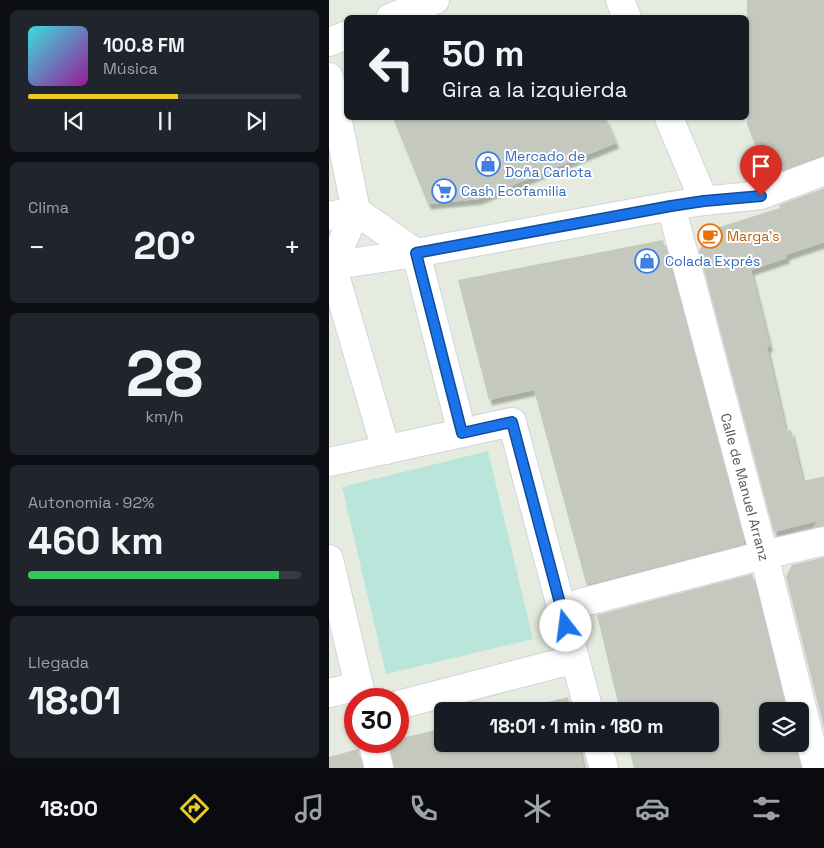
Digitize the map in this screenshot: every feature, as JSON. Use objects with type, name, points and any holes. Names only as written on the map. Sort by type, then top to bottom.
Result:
[{"type":"street","points":[[398,15],[435,0]]},
{"type":"street","points":[[620,0],[626,15]]},
{"type":"street","points":[[329,42],[344,36]]},
{"type":"street","points":[[329,77],[356,211],[331,266],[386,450]]},
{"type":"street","points":[[670,120],[704,201]]},
{"type":"street","points":[[331,266],[416,253],[671,206],[761,196],[824,172]]},
{"type":"street","name":"Calle de Manuel Arranz","points":[[671,206],[817,768]]},
{"type":"street","points":[[329,216],[356,211],[416,253],[462,433]]},
{"type":"street","points":[[329,462],[512,422],[587,702]]},
{"type":"street","points":[[561,609],[763,555],[824,541]]},
{"type":"street","points":[[329,560],[359,688]]},
{"type":"street","points":[[409,702],[575,659]]},
{"type":"street","points":[[329,694],[344,693]]},
{"type":"street","points":[[599,752],[604,768]]},
{"type":"street","points":[[375,753],[379,768]]},
{"type":"shaded area","points":[[488,451],[533,639],[386,674],[342,487]]},
{"type":"building","points":[[747,0],[825,0],[825,156],[820,156],[767,176],[747,124],[747,120],[749,120],[749,15],[747,15]]},
{"type":"building","name":"Mercado de Doña Carlota","points":[[394,120],[607,120],[616,143],[479,199],[428,204]]},
{"type":"building","points":[[825,188],[825,242],[786,255],[787,258],[751,270],[770,346],[767,347],[786,431],[791,430],[803,481],[825,476],[825,526],[813,528],[817,521],[774,532],[699,251],[710,230],[780,208],[779,205]]},
{"type":"building","points":[[663,240],[744,544],[590,584],[590,582],[586,583],[534,390],[489,400],[458,280]]},
{"type":"building","points":[[825,557],[825,732],[786,577],[792,565]]},
{"type":"building","points":[[752,574],[785,702],[759,702],[759,752],[797,752],[801,768],[634,768],[630,752],[719,752],[719,702],[618,702],[597,615]]},
{"type":"building","points":[[568,697],[569,702],[548,702]]},
{"type":"building","points":[[434,730],[434,752],[581,752],[584,768],[394,768],[391,753],[409,753],[409,736]]},
{"type":"building","points":[[344,753],[359,753],[363,768],[329,768],[329,757]]},
{"type":"place","name":"Mercado de Doña Carlota","points":[[488,164]]},
{"type":"place","name":"Cash Ecofamilia","points":[[444,191]]},
{"type":"place","name":"Marga's","points":[[710,236]]},
{"type":"place","name":"Colada Exprés","points":[[647,261]]},
{"type":"route","points":[[566,626],[512,422],[462,433],[416,253],[671,206],[761,196]]}]
